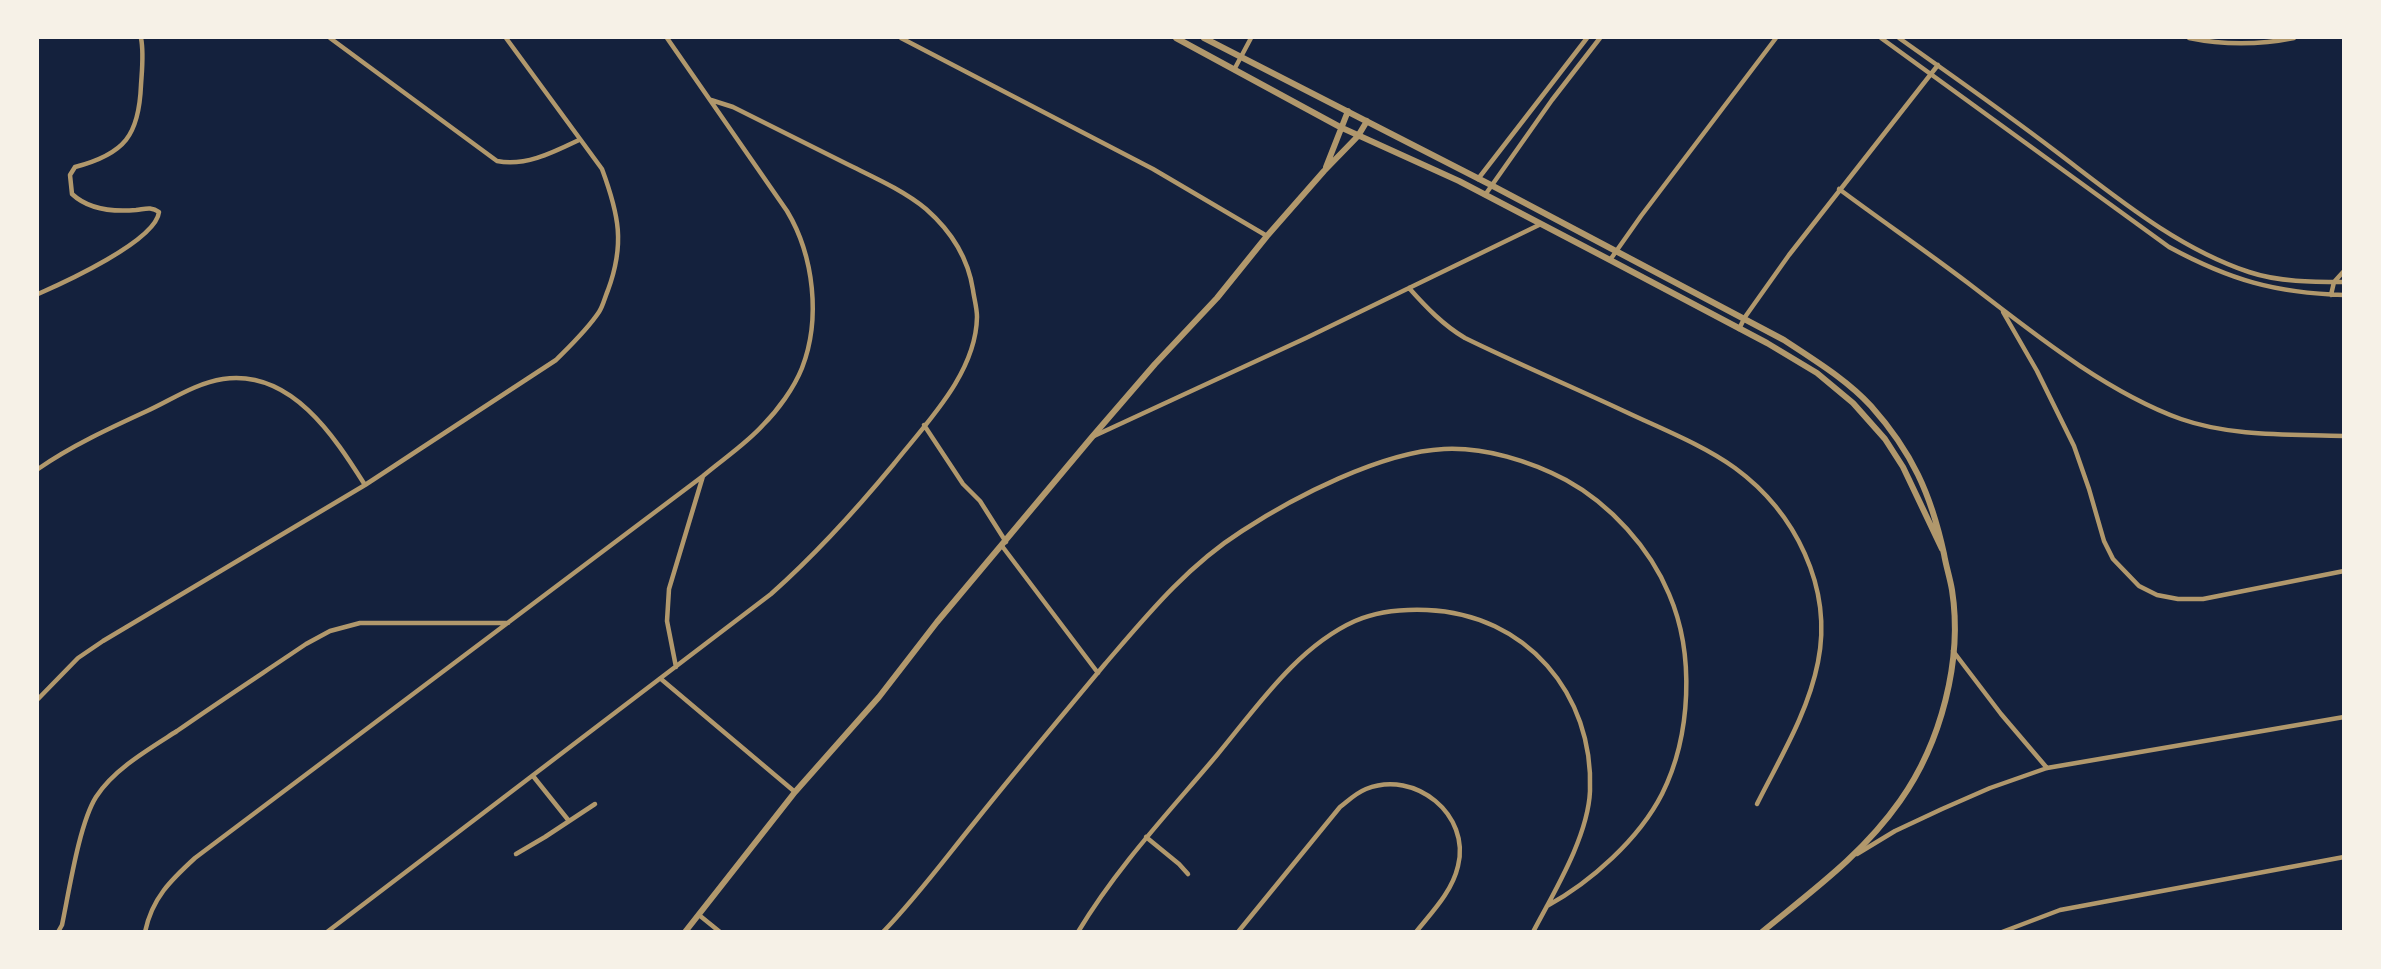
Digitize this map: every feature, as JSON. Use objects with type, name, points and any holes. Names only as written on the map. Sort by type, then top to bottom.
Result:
[{"type":"street","points":[[38,294],[103,263],[136,240],[158,218],[159,212],[152,208],[119,210],[93,207],[80,201],[72,194],[70,175],[75,167],[100,161],[113,153],[125,141],[136,122],[141,99],[141,38]]},
{"type":"street","points":[[330,38],[497,161],[509,163],[534,159],[579,140]]},
{"type":"street","points":[[38,699],[78,658],[103,641],[365,485],[556,360],[581,335],[600,310],[613,277],[620,246],[612,195],[602,170],[506,38]]},
{"type":"street","points":[[146,932],[148,917],[164,888],[195,858],[704,476],[764,425],[788,393],[802,368],[809,343],[812,300],[807,261],[795,225],[667,38]]},
{"type":"street","points":[[901,38],[1153,169],[1267,236]]},
{"type":"street","points":[[1176,38],[1358,136],[1369,139],[1485,195],[1610,260],[1817,374],[1869,419],[1885,439],[1903,467],[1944,552]]},
{"type":"street","points":[[1204,38],[1744,317],[1823,365],[1855,390],[1882,419],[1907,453],[1935,514],[1953,599],[1953,651],[1944,706],[1924,759],[1900,801],[1857,854]]},
{"type":"street","points":[[1235,68],[1251,38]]},
{"type":"street","points":[[1478,178],[1587,38]]},
{"type":"street","points":[[1485,195],[1597,38]]},
{"type":"street","points":[[1610,260],[1615,250],[1776,38]]},
{"type":"street","points":[[1881,38],[2169,247],[2211,269],[2262,287],[2308,294],[2343,295]]},
{"type":"street","points":[[1899,38],[2123,203],[2188,246],[2251,273],[2310,282],[2343,282]]},
{"type":"street","points":[[2189,38],[2229,43],[2271,42],[2294,38]]},
{"type":"street","points":[[1573,57],[1581,63]]},
{"type":"street","points":[[1739,329],[1744,317],[1839,189],[1938,65]]},
{"type":"street","points":[[327,932],[676,668],[771,594],[804,565],[859,505],[924,425],[954,385],[967,360],[977,317],[972,281],[958,245],[938,221],[907,196],[857,169],[733,107],[711,100]]},
{"type":"street","points":[[1324,171],[1348,111]]},
{"type":"street","points":[[686,932],[795,792],[879,697],[937,622],[1092,437],[1216,298],[1324,171],[1358,136],[1367,121]]},
{"type":"street","points":[[1839,189],[2002,310],[2090,372],[2126,393],[2183,420],[2225,429],[2343,436]]},
{"type":"street","points":[[1092,437],[1306,338],[1541,224]]},
{"type":"street","points":[[2331,295],[2334,282],[2343,271]]},
{"type":"street","points":[[1409,288],[1428,309],[1465,338],[1724,460],[1765,493],[1785,516],[1807,558],[1816,584],[1821,639],[1816,670],[1806,706],[1757,804]]},
{"type":"street","points":[[2002,310],[2037,371],[2074,446],[2104,541],[2113,559],[2139,586],[2157,595],[2178,600],[2204,599],[2343,572]]},
{"type":"street","points":[[38,469],[91,439],[198,387],[223,380],[245,379],[278,387],[302,403],[365,485]]},
{"type":"street","points":[[924,425],[963,484],[980,501],[1004,544],[1098,673]]},
{"type":"street","points":[[883,932],[907,907],[1098,673],[1178,582],[1220,546],[1266,516],[1363,470],[1408,455],[1448,449],[1486,453],[1539,467],[1559,476],[1604,507],[1629,533],[1656,569],[1670,594],[1677,618],[1685,663],[1684,719],[1672,769],[1662,793],[1651,812],[1622,849],[1576,888],[1547,906]]},
{"type":"street","points":[[676,668],[667,621],[669,590],[683,537],[704,476]]},
{"type":"street","points":[[1077,932],[1098,897],[1146,837],[1271,691],[1306,654],[1323,639],[1355,621],[1382,612],[1410,610],[1458,614],[1493,626],[1534,651],[1546,662],[1564,690],[1582,733],[1590,774],[1586,817],[1581,833],[1533,932]]},
{"type":"street","points":[[58,932],[62,925],[84,828],[94,799],[123,769],[170,735],[330,630],[344,626],[400,622],[508,623]]},
{"type":"street","points":[[1953,651],[2001,714],[2047,768]]},
{"type":"street","points":[[661,679],[795,792]]},
{"type":"street","points":[[1762,932],[1857,854],[1895,831],[1990,788],[2047,768],[2343,717]]},
{"type":"street","points":[[533,776],[569,821]]},
{"type":"street","points":[[1238,932],[1340,807],[1354,795],[1368,788],[1398,785],[1410,786],[1434,798],[1451,818],[1460,840],[1461,852],[1455,877],[1449,889],[1416,932]]},
{"type":"street","points":[[516,854],[595,804]]},
{"type":"street","points":[[1146,837],[1188,874]]},
{"type":"street","points":[[2002,932],[2060,910],[2343,857]]},
{"type":"street","points":[[699,915],[720,932]]}]
